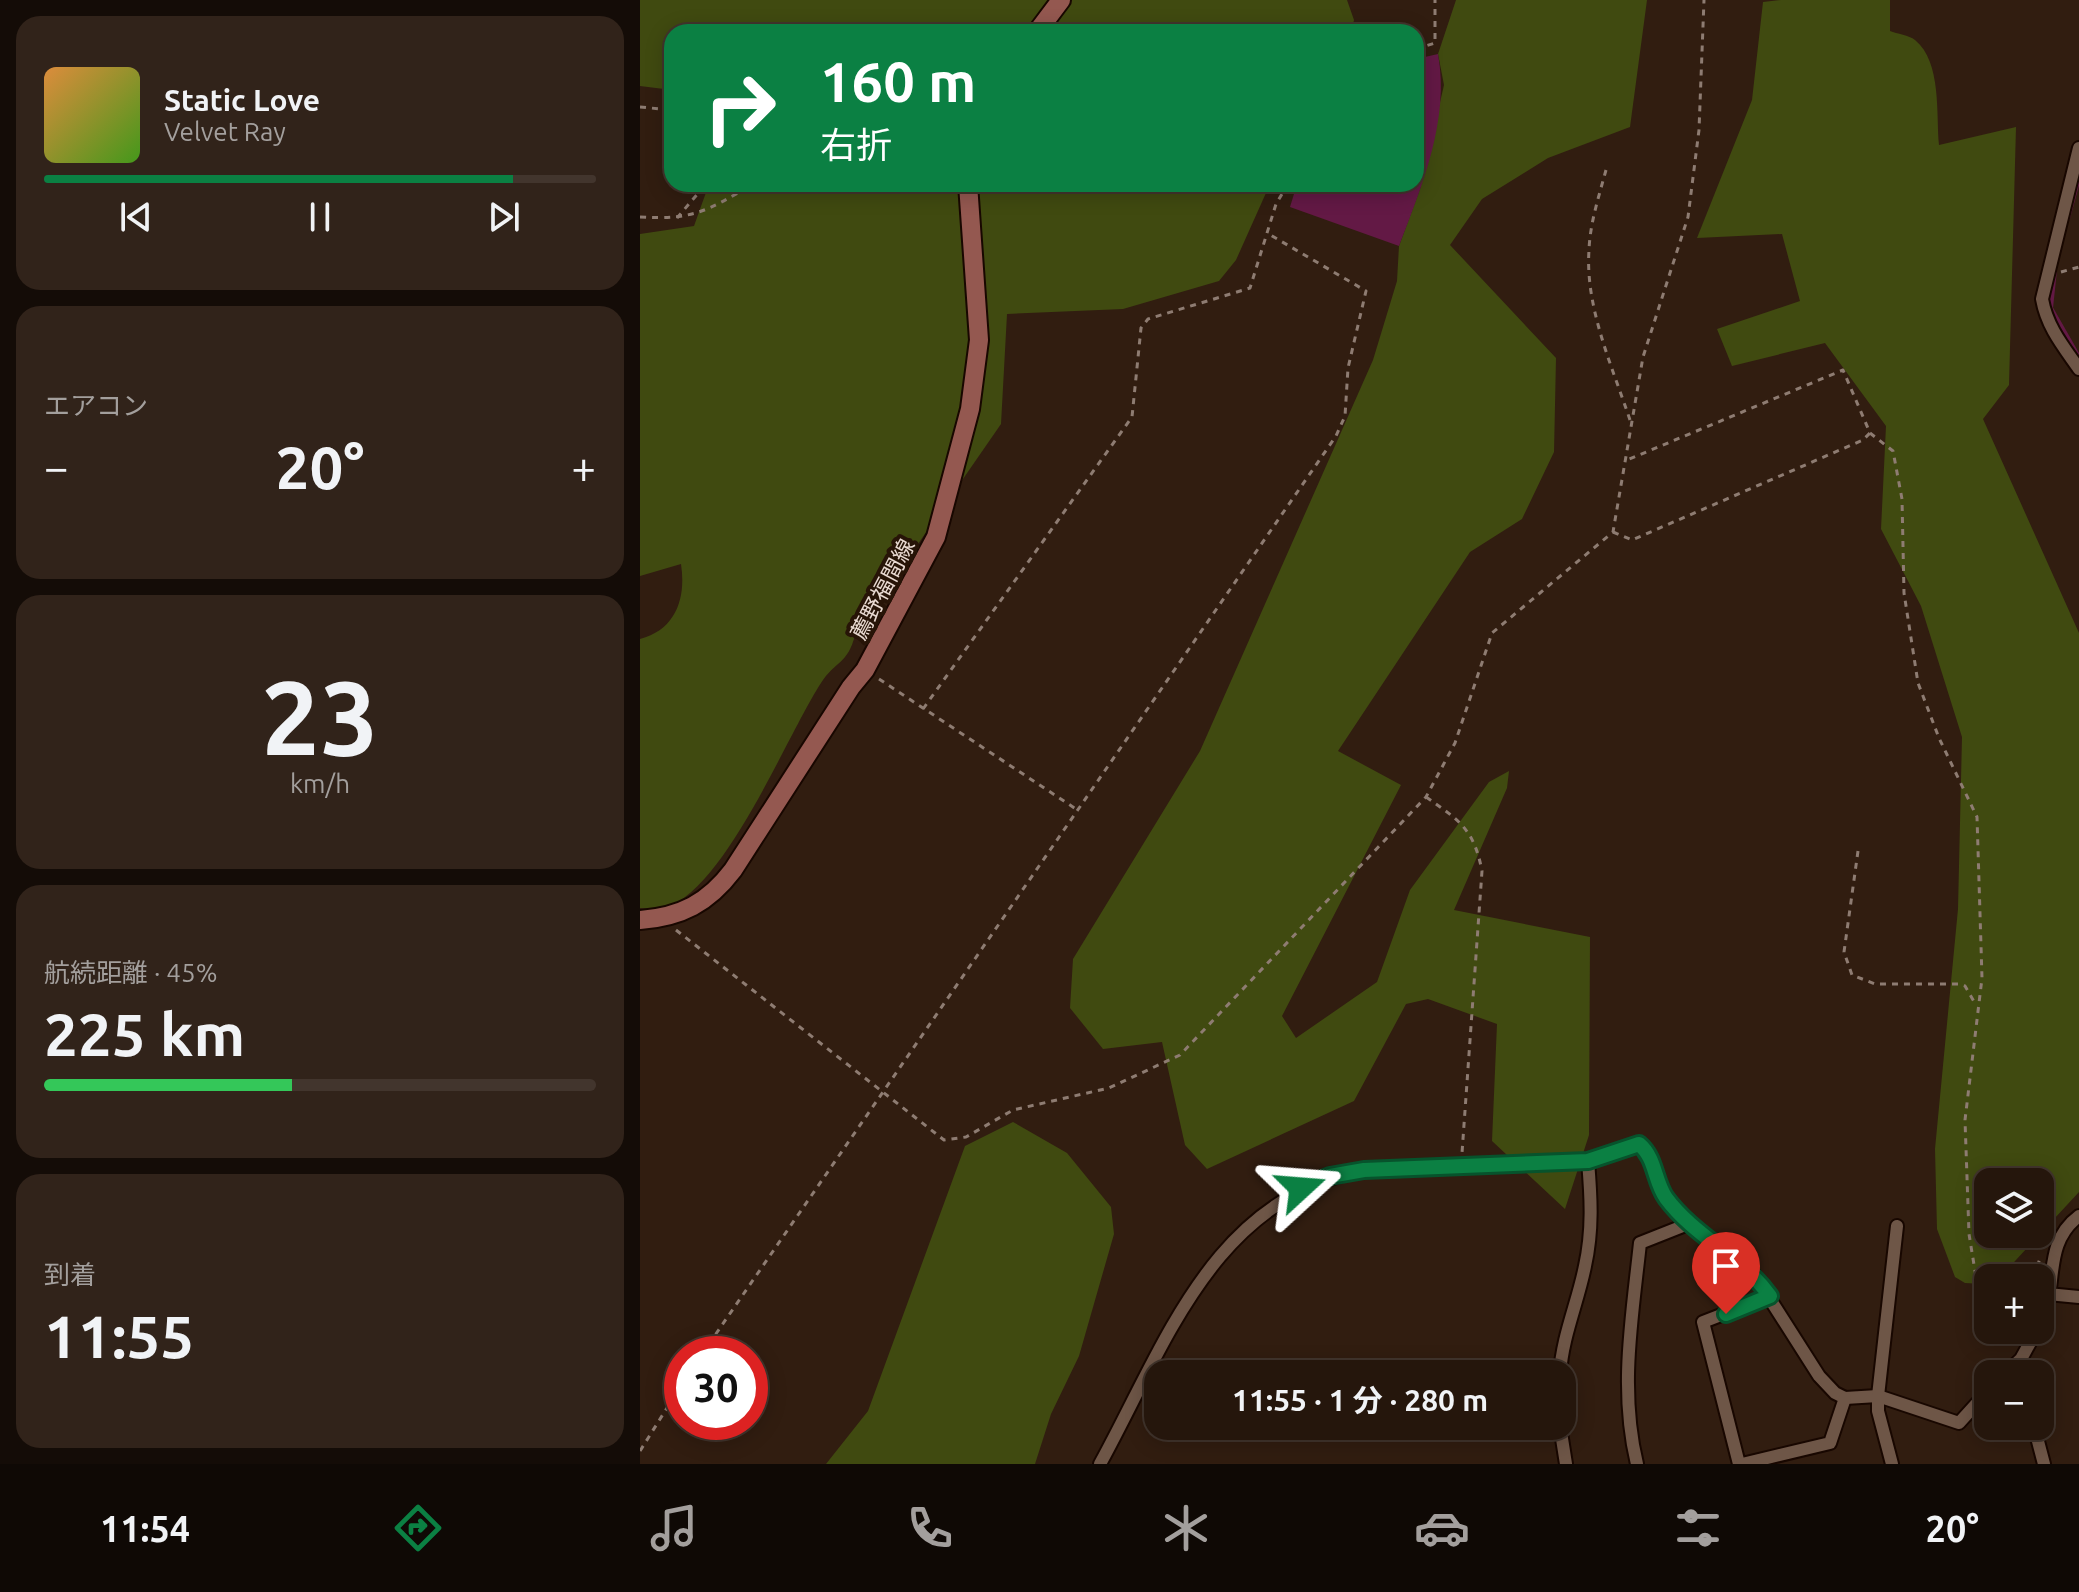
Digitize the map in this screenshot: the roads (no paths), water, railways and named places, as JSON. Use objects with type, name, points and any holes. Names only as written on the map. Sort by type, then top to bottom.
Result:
[{"type":"main road","points":[[1043,24],[1061,0]]},
{"type":"main road","name":"薦野福間線","points":[[640,920],[667,918],[710,897],[719,889],[865,670],[936,537],[970,409],[979,340],[969,192]]},
{"type":"street","points":[[2079,148],[2042,299],[2045,314],[2057,339],[2079,369]]},
{"type":"street","points":[[1100,1464],[1165,1335],[1200,1282],[1223,1252],[1278,1202],[1330,1176],[1364,1170],[1588,1161],[1639,1144],[1649,1153],[1665,1196],[1688,1224],[1740,1262],[1770,1296],[1819,1376],[1845,1398],[1878,1396],[1959,1423],[1974,1406]]},
{"type":"street","points":[[1561,1360],[1589,1241],[1592,1216],[1588,1161]]},
{"type":"street","points":[[2054,1265],[2059,1240],[2079,1216]]},
{"type":"street","points":[[1637,1464],[1625,1386],[1640,1243],[1688,1224]]},
{"type":"street","points":[[1892,1464],[1878,1411],[1878,1396],[1897,1226]]},
{"type":"street","points":[[2054,1295],[2079,1297]]},
{"type":"street","points":[[1770,1296],[1703,1322],[1740,1464],[1830,1443],[1845,1398]]},
{"type":"street","points":[[1562,1440],[1566,1464]]},
{"type":"street","points":[[2038,1440],[2044,1464]]},
{"type":"waterway","points":[[2068,218],[2079,178]]},
{"type":"waterway","points":[[2055,270],[2051,308],[2079,357]]}]
